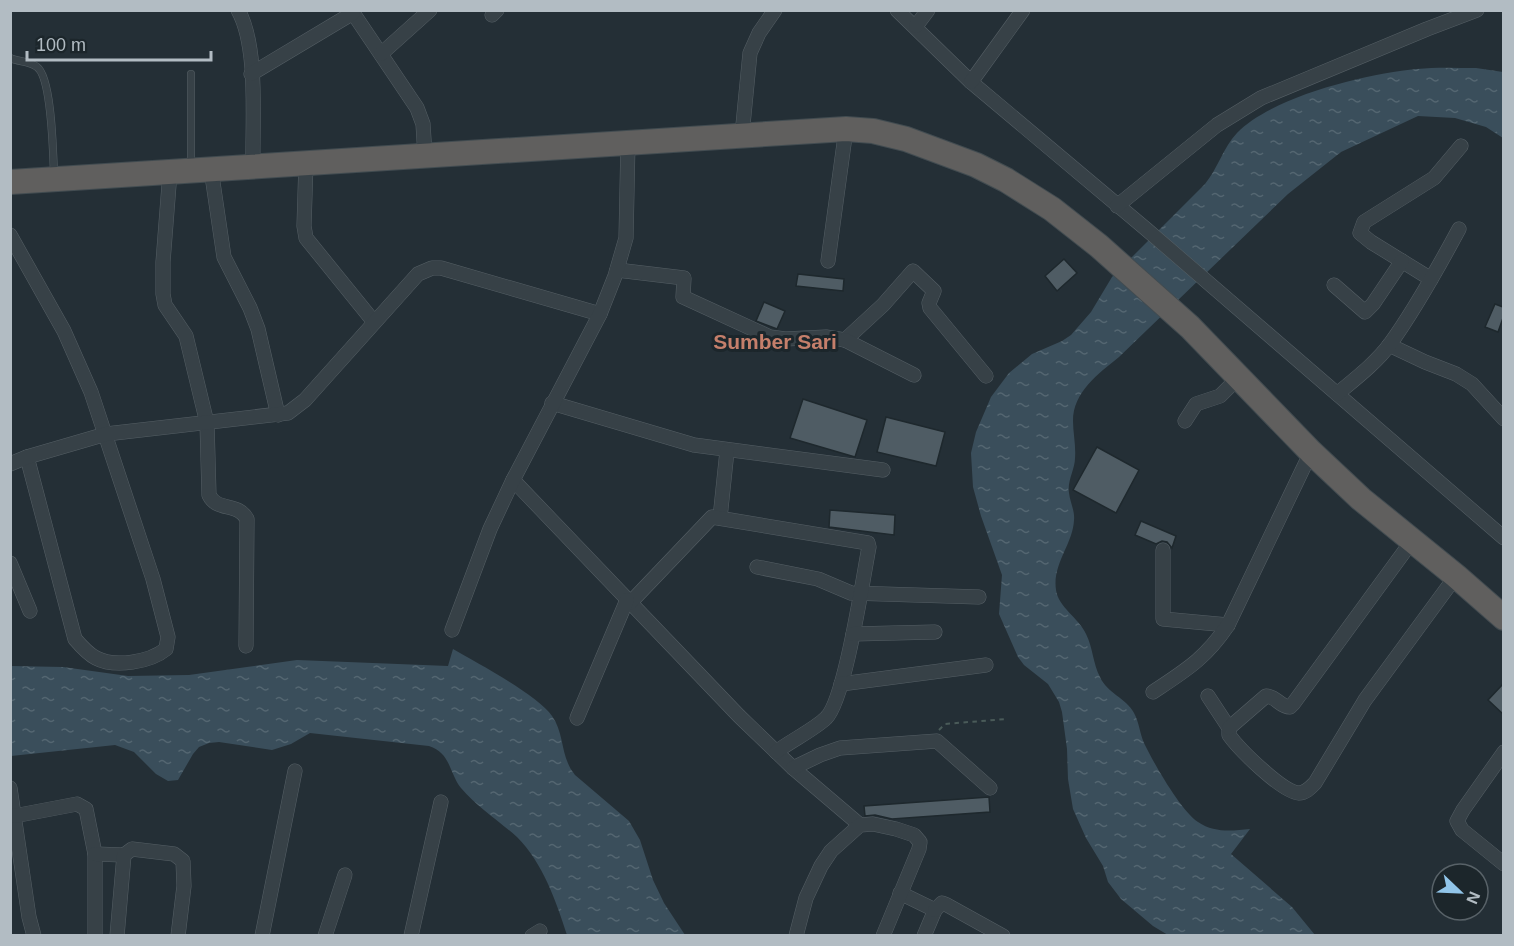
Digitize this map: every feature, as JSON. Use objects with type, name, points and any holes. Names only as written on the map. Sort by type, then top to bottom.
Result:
[{"type":"highway","points":[[10,182],[846,129],[873,131],[906,139],[976,165],[1006,180],[1042,203],[1099,246],[1191,327],[1311,452],[1361,499],[1456,576],[1503,618]]},
{"type":"street","points":[[238,10],[248,34],[253,167]]},
{"type":"street","points":[[381,54],[430,10]]},
{"type":"street","points":[[742,135],[750,53],[759,33],[775,10]]},
{"type":"street","points":[[897,10],[971,82],[1146,229],[1503,538]]},
{"type":"street","points":[[916,26],[928,10]]},
{"type":"street","points":[[971,82],[1023,10]]},
{"type":"street","points":[[1117,206],[1217,125],[1262,98],[1477,10]]},
{"type":"street","points":[[251,74],[352,12],[421,116],[425,156]]},
{"type":"street","points":[[828,261],[846,129]]},
{"type":"street","points":[[452,630],[490,530],[552,403],[600,314],[617,270],[626,238],[628,142]]},
{"type":"street","points":[[1431,279],[1363,236],[1360,230],[1364,222],[1434,178],[1461,146]]},
{"type":"street","points":[[306,163],[304,226],[306,238],[374,322]]},
{"type":"street","points":[[191,171],[224,257],[258,329],[278,415]]},
{"type":"street","points":[[191,171],[163,262],[163,294],[165,305],[186,336],[207,423],[209,495],[212,502],[218,506],[238,509],[247,519],[246,646]]},
{"type":"street","points":[[1337,394],[1389,345],[1431,279],[1459,229]]},
{"type":"street","points":[[10,235],[79,361],[106,434],[153,579],[168,637],[166,649],[158,656],[131,662],[106,662],[90,654],[75,639],[27,457]]},
{"type":"street","points":[[1334,285],[1365,312],[1402,261]]},
{"type":"street","points":[[10,464],[106,434],[288,413],[299,407],[418,274],[432,268],[441,268],[600,314]]},
{"type":"street","points":[[617,270],[684,278],[683,297],[770,337],[785,339],[826,337],[845,340],[914,375]]},
{"type":"street","points":[[845,340],[884,305],[913,272],[934,291],[929,303],[930,308],[986,376]]},
{"type":"street","points":[[1389,345],[1472,384],[1503,419]]},
{"type":"street","points":[[1185,421],[1196,404],[1220,396],[1239,377]]},
{"type":"street","points":[[552,403],[693,445],[883,470]]},
{"type":"street","points":[[720,518],[727,451]]},
{"type":"street","points":[[1153,692],[1197,662],[1214,646],[1228,625],[1311,452]]},
{"type":"street","points":[[513,480],[776,752],[860,825]]},
{"type":"street","points":[[577,718],[628,601],[709,519],[720,518],[868,543],[861,594],[835,704],[826,719],[776,752]]},
{"type":"street","points":[[1228,728],[1266,696],[1273,696],[1284,707],[1290,707],[1293,704],[1412,541]]},
{"type":"street","points":[[1163,550],[1163,619],[1228,625]]},
{"type":"street","points":[[10,563],[30,610]]},
{"type":"street","points":[[757,567],[809,577],[846,591],[861,594],[979,597]]},
{"type":"street","points":[[1208,696],[1228,728],[1228,735],[1255,764],[1292,790],[1300,793],[1309,790],[1365,700],[1456,576]]},
{"type":"street","points":[[852,634],[934,632]]},
{"type":"street","points":[[841,684],[986,665]]},
{"type":"street","points":[[793,768],[840,748],[937,741],[990,788]]},
{"type":"street","points":[[1503,752],[1457,821],[1462,830],[1503,864]]},
{"type":"street","points":[[262,936],[295,771]]},
{"type":"street","points":[[10,788],[29,917],[34,936]]},
{"type":"street","points":[[411,936],[441,802]]},
{"type":"street","points":[[14,816],[81,804],[86,809],[95,854],[95,936]]},
{"type":"street","points":[[796,936],[806,898],[831,851],[860,825],[873,824],[914,835],[918,838],[919,849],[883,936]]},
{"type":"street","points":[[95,854],[124,855],[132,849],[174,854],[183,861],[184,886],[178,936]]},
{"type":"street","points":[[117,936],[124,855]]},
{"type":"street","points":[[325,936],[345,875]]},
{"type":"street","points":[[900,893],[935,910]]},
{"type":"street","points":[[924,936],[935,910],[942,903],[1003,936]]},
{"type":"lane","points":[[10,58],[36,66],[43,76],[49,99],[55,180]]},
{"type":"lane","points":[[191,74],[191,171]]},
{"type":"path","points":[[937,741],[939,730],[945,724],[1006,719]]},
{"type":"water","points":[[1476,68],[1503,72],[1503,138],[1486,127],[1455,118],[1418,116],[1341,152],[1288,194],[1119,357],[1095,377],[1077,401],[1073,421],[1075,462],[1069,489],[1074,520],[1073,529],[1057,571],[1058,596],[1083,628],[1103,683],[1131,708],[1148,751],[1184,808],[1198,822],[1210,828],[1230,831],[1250,829],[1231,854],[1292,907],[1315,935],[1168,935],[1153,926],[1121,899],[1108,882],[1103,866],[1086,838],[1073,809],[1068,779],[1067,749],[1059,702],[1048,684],[1024,665],[1018,657],[999,614],[1002,575],[973,487],[971,453],[976,432],[991,397],[1009,373],[1032,354],[1071,335],[1091,312],[1112,277],[1205,184],[1232,139],[1252,120],[1296,98],[1347,82],[1397,71]]},
{"type":"water","points":[[453,649],[521,689],[552,716],[559,730],[570,768],[575,775],[629,821],[640,840],[653,880],[664,903],[685,935],[567,935],[548,883],[526,847],[467,795],[457,782],[446,758],[429,746],[310,733],[291,744],[272,750],[219,742],[209,743],[199,747],[193,754],[178,780],[168,781],[156,774],[134,752],[115,745],[11,756],[11,666],[63,667],[128,676],[189,675],[297,660],[448,666]]},
{"type":"building","points":[[1064,259],[1077,273],[1057,291],[1045,276]]},
{"type":"building","points":[[798,274],[844,279],[843,291],[796,286]]},
{"type":"building","points":[[764,302],[785,311],[777,329],[756,321]]},
{"type":"building","points":[[1495,304],[1503,307],[1503,318],[1498,332],[1485,327]]},
{"type":"building","points":[[803,399],[867,420],[855,457],[790,438]]},
{"type":"building","points":[[886,417],[945,432],[936,466],[877,452]]},
{"type":"building","points":[[1097,447],[1139,470],[1116,513],[1073,490]]},
{"type":"building","points":[[830,510],[895,515],[894,535],[829,527]]},
{"type":"building","points":[[1141,521],[1176,536],[1172,548],[1167,542],[1162,541],[1156,544],[1135,535]]},
{"type":"building","points":[[1503,684],[1503,714],[1488,700]]},
{"type":"building","points":[[989,797],[990,812],[892,819],[875,815],[865,816],[864,806]]},
{"type":"district","name":"Sumber Sari","points":[[775,341]]}]
